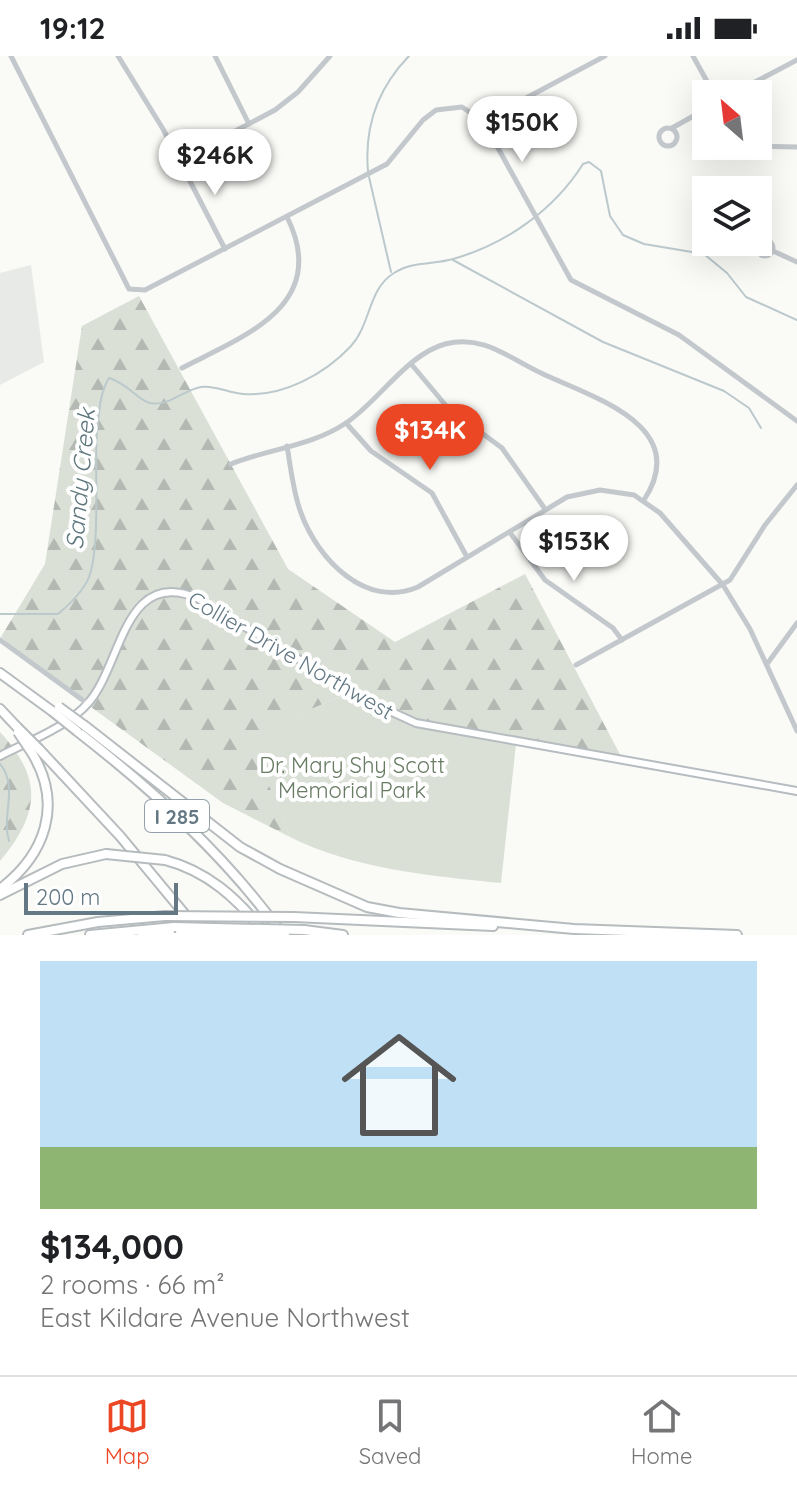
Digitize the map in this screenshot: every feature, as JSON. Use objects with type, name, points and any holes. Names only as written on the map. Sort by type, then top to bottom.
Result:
[{"type":"highway","name":"I 285","points":[[0,673],[34,699],[55,709],[81,728],[194,833],[285,935]]},
{"type":"highway","points":[[0,709],[36,751],[47,788],[47,824],[37,851],[0,892]]},
{"type":"highway","points":[[81,728],[240,847],[333,893],[392,912],[557,924],[574,929]]},
{"type":"highway","name":"I 285","points":[[36,751],[120,836],[201,933]]},
{"type":"highway","points":[[0,892],[62,864],[106,854],[165,860],[191,869],[220,887],[266,935]]},
{"type":"highway","points":[[28,935],[98,922],[165,916],[294,917],[737,935]]},
{"type":"highway","points":[[142,935],[177,930],[285,935]]},
{"type":"highway","points":[[90,935],[177,930],[304,930],[343,935]]},
{"type":"main road","name":"Collier Drive Northwest","points":[[0,756],[67,720],[88,704],[103,683],[127,624],[139,607],[152,596],[177,592],[197,598],[368,701],[428,727],[797,791]]},
{"type":"street","points":[[11,56],[125,285],[139,291],[287,217],[387,164],[423,120],[436,110],[462,107],[483,121],[571,280],[679,335],[797,421]]},
{"type":"street","points":[[118,56],[180,160],[225,249]]},
{"type":"street","points":[[215,56],[249,124]]},
{"type":"street","points":[[180,160],[289,100],[329,56]]},
{"type":"street","points":[[483,121],[605,56]]},
{"type":"street","points":[[693,56],[706,80]]},
{"type":"street","points":[[759,80],[797,60]]},
{"type":"street","points":[[672,128],[692,117]]},
{"type":"street","points":[[772,147],[797,147]]},
{"type":"street","points":[[182,368],[260,328],[284,305],[294,284],[298,261],[296,237],[287,217]]},
{"type":"street","points":[[773,251],[797,262]]},
{"type":"street","points":[[231,464],[318,438],[346,423],[412,365],[443,344],[479,342],[613,406],[640,425],[655,447],[656,476],[644,500]]},
{"type":"street","points":[[412,365],[448,408],[502,448],[545,509]]},
{"type":"street","points":[[346,423],[371,451],[432,493],[467,557]]},
{"type":"street","points":[[287,446],[295,495],[310,532],[332,562],[364,588],[390,594],[408,591],[511,534],[567,497],[600,490],[623,491],[644,500],[660,513],[723,585],[767,664],[797,731]]},
{"type":"street","points":[[576,665],[723,585],[736,573],[765,525],[797,485]]},
{"type":"street","points":[[511,534],[545,580],[613,628],[622,640]]},
{"type":"street","points":[[767,664],[797,623]]},
{"type":"street","points":[[0,640],[88,704]]},
{"type":"shaded area","points":[[31,265],[44,362],[0,385],[0,273]]},
{"type":"green space","points":[[139,296],[288,569],[395,642],[525,574],[624,762],[429,729],[353,691],[250,736],[290,837],[223,803],[29,662],[1,637],[45,564],[82,326]]},
{"type":"green space","name":"Dr. Mary Shy Scott Memorial Park","points":[[353,691],[429,729],[516,744],[501,883],[366,864],[290,837],[249,736]]},
{"type":"green space","points":[[0,732],[24,766],[31,797],[23,828],[0,861]]},
{"type":"waterway","points":[[368,171],[368,139],[375,109],[389,81],[409,56]]},
{"type":"waterway","name":"Sandy Creek","points":[[0,614],[58,614],[80,593],[89,577],[95,546],[97,430],[102,396],[109,378],[145,401],[157,404],[201,387],[258,394],[302,382],[329,366],[351,346],[379,288],[394,273],[473,252],[510,234],[558,196],[583,164],[589,162],[601,171],[610,216],[623,235],[644,244],[704,254],[727,273],[746,297],[797,320]]},
{"type":"waterway","points":[[369,177],[391,272]]},
{"type":"waterway","points":[[453,260],[603,342],[724,391],[749,408],[761,428]]},
{"type":"waterway","points":[[0,764],[8,782],[9,841]]}]
